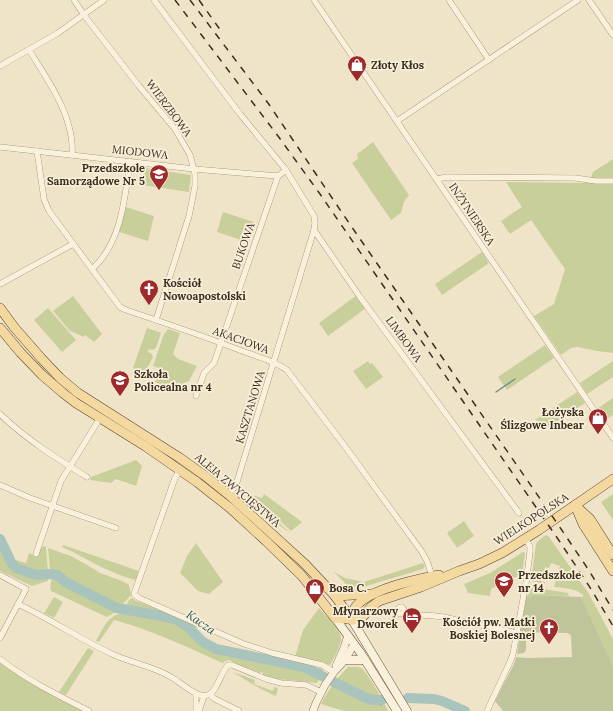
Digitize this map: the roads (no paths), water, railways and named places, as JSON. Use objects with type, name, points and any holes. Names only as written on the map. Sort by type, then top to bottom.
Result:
[{"type":"main road","name":"ALEJA ZWYCIĘSTWA","points":[[0,308],[41,358],[69,386],[204,475],[229,495],[294,553],[335,596],[352,620],[407,711]]},
{"type":"main road","name":"ALEJA ZWYCIĘSTWA","points":[[2,334],[47,380],[76,403],[145,446],[197,482],[219,499],[266,541],[302,576],[335,618],[365,660],[397,711]]},
{"type":"main road","name":"WIELKOPOLSKA","points":[[354,644],[362,619],[372,607],[380,601],[420,587],[490,559],[506,551],[526,539],[613,479]]},
{"type":"main road","points":[[575,505],[590,519],[613,555]]},
{"type":"main road","points":[[575,505],[583,524],[613,571]]},
{"type":"main road","name":"WIELKOPOLSKA","points":[[352,620],[356,606],[373,594],[391,587],[432,576],[459,571]]},
{"type":"main road","name":"WIELKOPOLSKA","points":[[335,596],[373,594]]},
{"type":"main road","points":[[335,618],[352,620],[362,619]]},
{"type":"main road","points":[[348,635],[352,620]]},
{"type":"main road","points":[[348,635],[349,633],[358,630]]},
{"type":"main road","points":[[345,660],[365,660]]},
{"type":"street","name":"WIERZBOWA","points":[[74,0],[138,86],[175,129],[190,155],[194,169],[196,180],[192,203],[156,320]]},
{"type":"street","points":[[0,66],[58,33],[104,0]]},
{"type":"street","name":"LIMBOWA","points":[[154,0],[240,114],[286,170],[314,216],[314,230],[365,303],[519,513]]},
{"type":"street","name":"INŻYNIERSKA","points":[[314,0],[613,438]]},
{"type":"street","points":[[449,0],[489,60]]},
{"type":"street","points":[[398,121],[578,0]]},
{"type":"street","points":[[589,0],[613,35]]},
{"type":"street","points":[[29,50],[58,100],[67,121],[72,144],[72,155]]},
{"type":"street","name":"MIODOWA","points":[[0,147],[194,169],[278,176]]},
{"type":"street","name":"AKACJOWA","points":[[37,151],[44,199],[49,211],[120,307],[282,366],[287,370],[422,552],[432,576]]},
{"type":"street","points":[[92,269],[102,260],[119,224],[130,161]]},
{"type":"street","points":[[278,176],[286,170]]},
{"type":"street","name":"BUKOWA","points":[[196,396],[204,373],[214,363],[278,176]]},
{"type":"street","points":[[437,179],[447,176],[575,178],[596,181],[613,181]]},
{"type":"street","name":"KASZTANOWA","points":[[229,495],[236,484],[314,230]]},
{"type":"street","points":[[0,284],[74,244]]},
{"type":"street","points":[[0,414],[35,444],[87,477]]},
{"type":"street","points":[[36,554],[61,481],[100,418]]},
{"type":"street","points":[[180,470],[175,478],[134,594],[139,598],[244,644],[272,653],[322,665],[333,672]]},
{"type":"street","points":[[0,485],[30,498],[116,528]]},
{"type":"street","points":[[487,711],[513,654],[530,552],[530,547],[526,539]]},
{"type":"street","points":[[0,575],[26,589],[0,638]]},
{"type":"street","points":[[18,604],[113,655],[160,670],[173,677],[196,694],[204,696],[210,694],[228,665],[232,665],[266,679],[281,683],[306,685],[321,692]]},
{"type":"street","points":[[404,612],[443,617],[517,633]]},
{"type":"street","points":[[313,711],[321,692],[333,672],[348,635]]},
{"type":"street","points":[[333,672],[345,660],[354,644]]},
{"type":"street","points":[[0,658],[11,668],[89,711]]},
{"type":"street","points":[[196,694],[198,711]]},
{"type":"street","points":[[210,694],[213,698],[239,711]]},
{"type":"street","points":[[198,711],[204,696]]},
{"type":"waterway","points":[[496,392],[515,379]]},
{"type":"waterway","name":"Kacza","points":[[0,539],[12,564],[16,568],[33,574],[57,575],[67,583],[117,608],[175,619],[187,626],[203,642],[216,649],[304,667],[364,697],[372,700],[382,700]]},
{"type":"waterway","name":"Kacza","points":[[408,698],[434,699],[465,711]]},
{"type":"waterway","name":"Kacza","points":[[375,700],[381,705]]},
{"type":"railway","points":[[175,0],[320,194],[560,542],[613,626]]},
{"type":"railway","points":[[190,0],[268,103],[349,223],[559,526],[613,610]]},
{"type":"railway","points":[[199,0],[221,31]]},
{"type":"place","name":"Złoty Kłos","points":[[357,82]]},
{"type":"place","name":"Przedszkole Samorządowe Nr 5","points":[[159,191]]},
{"type":"place","name":"Kościół Nowoapostolski","points":[[149,306]]},
{"type":"place","name":"Szkoła Policealna nr 4","points":[[120,397]]},
{"type":"place","name":"Łożyska Ślizgowe Inbear","points":[[598,435]]},
{"type":"place","name":"Przedszkole nr 14","points":[[504,598]]},
{"type":"place","name":"Bosa C.","points":[[315,605]]},
{"type":"place","name":"Młynarzowy Dworek","points":[[412,634]]},
{"type":"place","name":"Kościół pw. Matki Boskiej Bolesnej","points":[[549,645]]}]
